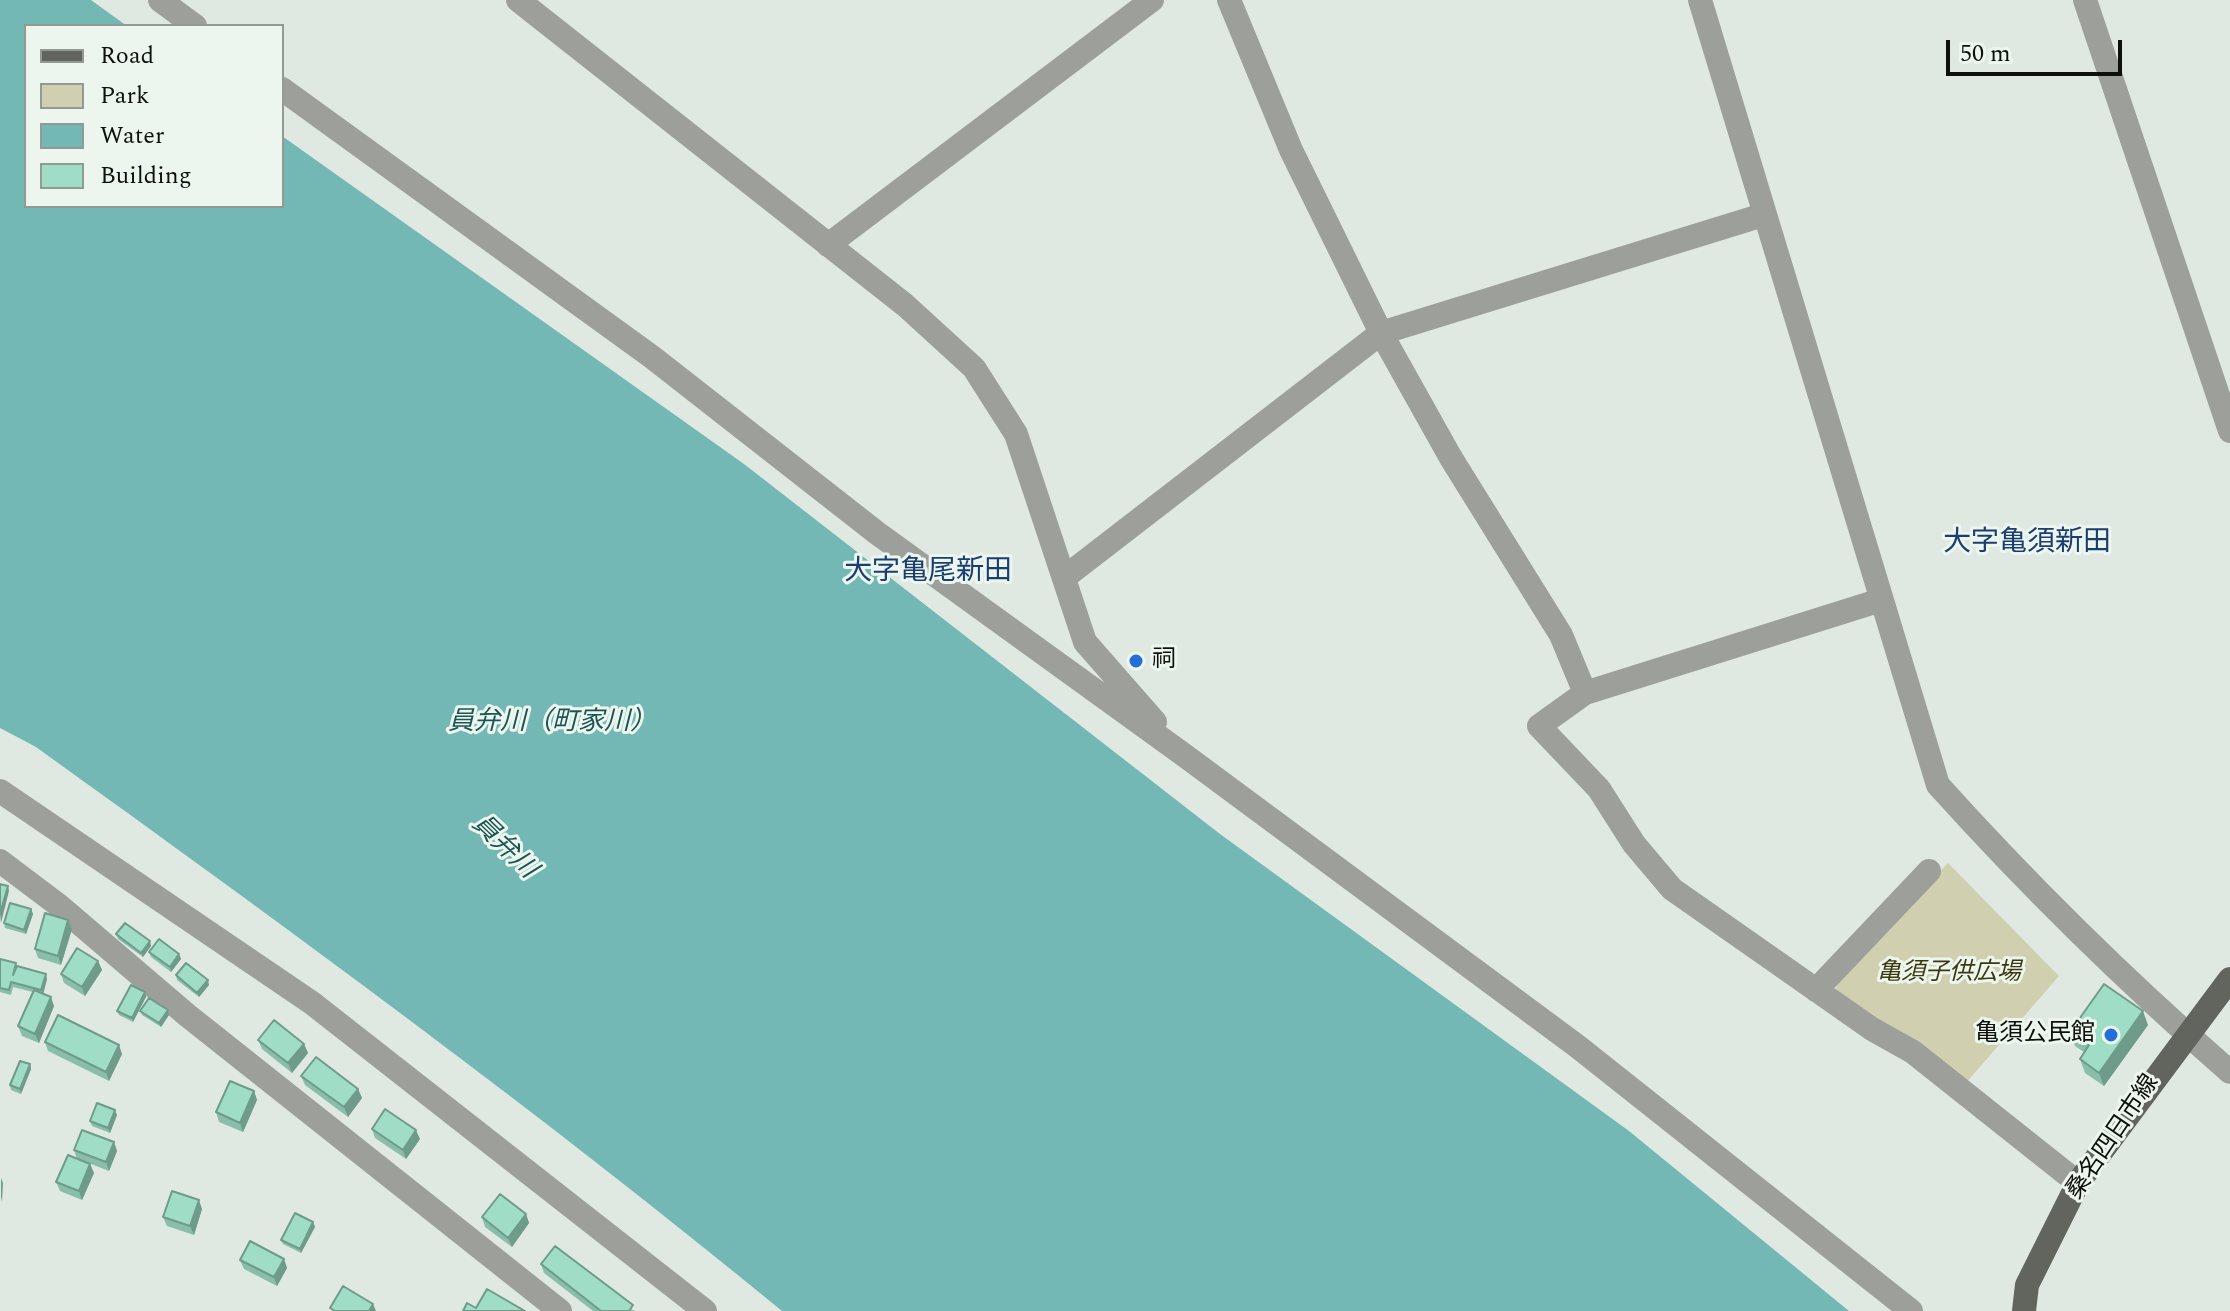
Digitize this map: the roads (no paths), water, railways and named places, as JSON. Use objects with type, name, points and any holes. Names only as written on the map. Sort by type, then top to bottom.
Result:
[{"type":"main road","name":"桑名四日市線","points":[[2024,1311],[2027,1285],[2078,1183],[2230,979]]},
{"type":"street","points":[[160,0],[192,24]]},
{"type":"street","points":[[518,0],[905,305],[974,368],[991,391],[1021,445],[1085,642],[1184,755]]},
{"type":"street","points":[[828,245],[1152,0]]},
{"type":"street","points":[[1229,0],[1291,150],[1381,333],[1451,458],[1561,635],[1585,693]]},
{"type":"street","points":[[1700,0],[1938,785],[1987,839],[2230,1072]]},
{"type":"street","points":[[2085,0],[2230,431]]},
{"type":"street","points":[[284,90],[652,357],[877,533],[1184,755],[1577,1046],[1911,1311]]},
{"type":"street","points":[[1065,577],[1381,333],[1763,215]]},
{"type":"street","points":[[1881,600],[1585,693],[1539,726],[1599,789],[1634,844],[1672,889],[1872,1029],[1913,1052],[2078,1183]]},
{"type":"street","points":[[0,791],[312,1003],[592,1218],[705,1311]]},
{"type":"street","points":[[0,861],[57,904],[187,1015],[560,1311]]},
{"type":"street","points":[[1816,990],[1929,871]]},
{"type":"water","name":"員弁川（町家川）","points":[[0,0],[91,0],[124,24],[24,24],[24,208],[284,208],[284,137],[744,464],[1220,834],[1629,1131],[1849,1311],[782,1311],[414,1023],[36,747],[0,728]]},
{"type":"place","name":"祠","points":[[1136,661]]},
{"type":"place","name":"亀須公民館","points":[[2111,1035]]},
{"type":"district","name":"大字亀須新田","points":[[2027,545]]},
{"type":"district","name":"大字亀尾新田","points":[[928,574]]},
{"type":"water label","name":"員弁川","points":[[503,848]]},
{"type":"park label","name":"亀須子供広場","points":[[1949,974]]}]
